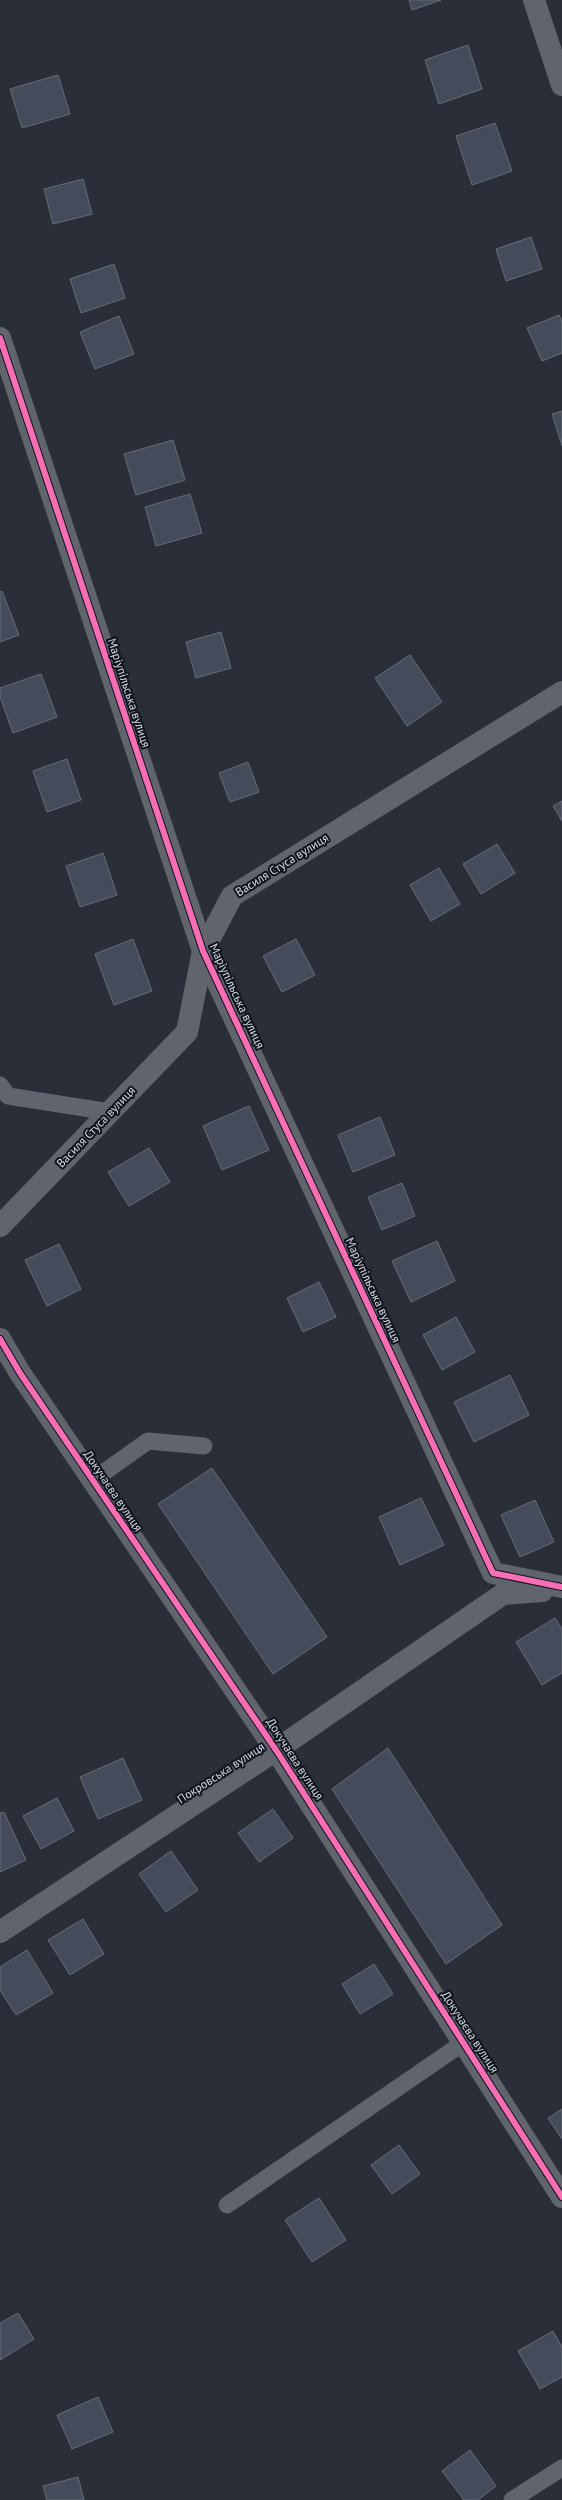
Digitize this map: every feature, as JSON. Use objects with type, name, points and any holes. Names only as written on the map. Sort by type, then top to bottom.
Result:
[{"type":"street","points":[[534,0],[562,85]]},
{"type":"street","name":"Маріупільська вулиця","points":[[0,338],[203,951],[493,1573],[562,1588]]},
{"type":"street","name":"Василя Стуса вулиця","points":[[0,1226],[187,1032],[203,951],[232,896],[562,692]]},
{"type":"street","name":"Докучаєва вулиця","points":[[0,1340],[276,1750],[562,2197]]},
{"type":"street","name":"Покровська вулиця","points":[[0,1932],[276,1750],[503,1594],[562,1588]]},
{"type":"lane","points":[[0,1085],[8,1096],[110,1112]]},
{"type":"lane","points":[[93,1480],[148,1441],[204,1446]]},
{"type":"lane","points":[[227,2205],[463,2042]]},
{"type":"lane","points":[[512,2500],[562,2468]]},
{"type":"building","points":[[409,0],[441,0],[412,10]]},
{"type":"building","points":[[468,45],[482,89],[439,104],[425,60]]},
{"type":"building","points":[[58,75],[70,114],[22,128],[10,89]]},
{"type":"building","points":[[495,123],[512,171],[472,185],[456,136]]},
{"type":"building","points":[[83,179],[92,214],[53,224],[44,189]]},
{"type":"building","points":[[531,237],[542,269],[506,281],[496,249]]},
{"type":"building","points":[[114,264],[125,298],[81,313],[70,279]]},
{"type":"building","points":[[559,315],[562,322],[562,353],[542,361],[527,328]]},
{"type":"building","points":[[119,316],[134,354],[95,369],[80,332]]},
{"type":"building","points":[[562,411],[562,446],[552,414]]},
{"type":"building","points":[[173,440],[185,480],[136,495],[124,454]]},
{"type":"building","points":[[190,494],[202,533],[156,546],[145,507]]},
{"type":"building","points":[[2,591],[19,635],[0,642],[0,592]]},
{"type":"building","points":[[221,632],[231,668],[196,678],[186,642]]},
{"type":"building","points":[[410,655],[442,702],[407,726],[375,678]]},
{"type":"building","points":[[41,674],[57,717],[13,733],[0,697],[0,688]]},
{"type":"building","points":[[67,759],[81,800],[47,812],[33,771]]},
{"type":"building","points":[[248,762],[259,792],[230,802],[219,773]]},
{"type":"building","points":[[562,801],[562,821],[553,806]]},
{"type":"building","points":[[497,844],[515,873],[481,894],[463,864]]},
{"type":"building","points":[[103,853],[117,895],[80,907],[66,866]]},
{"type":"building","points":[[439,868],[460,904],[431,921],[410,885]]},
{"type":"building","points":[[133,939],[152,991],[114,1005],[95,954]]},
{"type":"building","points":[[296,939],[315,975],[282,992],[263,956]]},
{"type":"building","points":[[249,1106],[269,1150],[222,1170],[203,1126]]},
{"type":"building","points":[[380,1117],[395,1155],[353,1172],[338,1135]]},
{"type":"building","points":[[149,1148],[170,1182],[129,1206],[108,1172]]},
{"type":"building","points":[[402,1183],[415,1216],[382,1230],[368,1197]]},
{"type":"building","points":[[437,1241],[455,1281],[411,1302],[392,1261]]},
{"type":"building","points":[[59,1244],[81,1289],[47,1306],[25,1260]]},
{"type":"building","points":[[319,1282],[336,1317],[303,1332],[287,1298]]},
{"type":"building","points":[[456,1317],[475,1352],[442,1370],[423,1335]]},
{"type":"building","points":[[510,1375],[529,1415],[474,1442],[454,1402]]},
{"type":"building","points":[[212,1468],[327,1637],[273,1674],[158,1504]]},
{"type":"building","points":[[421,1498],[444,1545],[400,1565],[379,1517]]},
{"type":"building","points":[[535,1500],[554,1542],[520,1557],[501,1515]]},
{"type":"building","points":[[555,1618],[562,1629],[562,1673],[542,1685],[516,1642]]},
{"type":"building","points":[[388,1748],[502,1925],[446,1964],[332,1789]]},
{"type":"building","points":[[123,1758],[142,1800],[98,1819],[80,1777]]},
{"type":"building","points":[[57,1798],[74,1831],[41,1849],[23,1816]]},
{"type":"building","points":[[273,1809],[293,1838],[259,1862],[238,1833]]},
{"type":"building","points":[[4,1812],[26,1860],[0,1872],[0,1813]]},
{"type":"building","points":[[171,1851],[198,1890],[166,1912],[139,1874]]},
{"type":"building","points":[[83,1919],[104,1954],[70,1975],[48,1940]]},
{"type":"building","points":[[27,1950],[53,1993],[16,2015],[0,1990],[0,1967]]},
{"type":"building","points":[[374,1964],[393,1994],[360,2014],[342,1984]]},
{"type":"building","points":[[562,2109],[562,2139],[548,2118]]},
{"type":"building","points":[[399,2145],[420,2174],[392,2194],[371,2165]]},
{"type":"building","points":[[319,2198],[346,2240],[312,2262],[285,2220]]},
{"type":"building","points":[[18,2313],[34,2339],[0,2360],[0,2323]]},
{"type":"building","points":[[553,2331],[562,2347],[562,2377],[540,2389],[518,2351]]},
{"type":"building","points":[[98,2397],[113,2432],[72,2449],[57,2415]]},
{"type":"building","points":[[470,2450],[496,2486],[478,2500],[464,2500],[442,2471]]},
{"type":"building","points":[[78,2477],[84,2500],[47,2500],[43,2486]]},
{"type":"cycle path","points":[[0,338],[203,951],[493,1573],[562,1587]]},
{"type":"cycle path","points":[[0,1339],[20,1373],[276,1750],[562,2197]]}]
